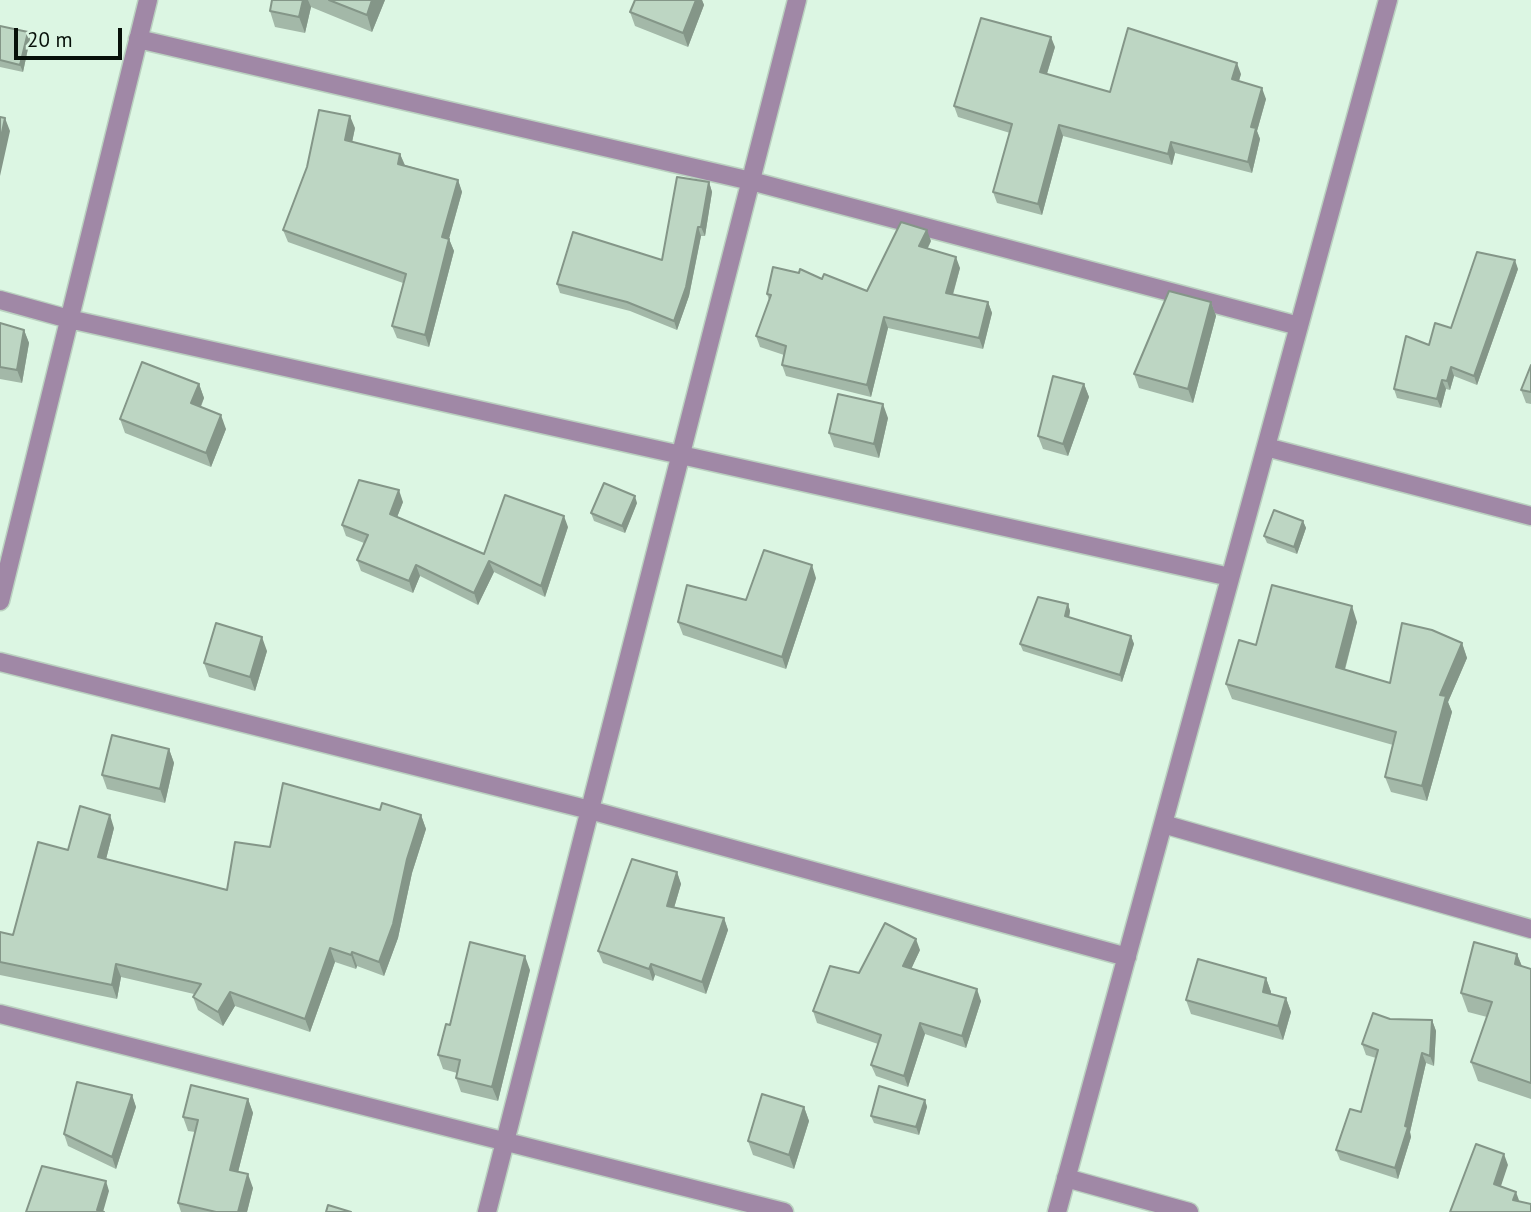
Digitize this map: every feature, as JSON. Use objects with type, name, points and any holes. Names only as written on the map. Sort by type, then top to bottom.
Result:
[{"type":"street","points":[[0,601],[148,0]]},
{"type":"street","points":[[487,1212],[797,0]]},
{"type":"street","points":[[1057,1212],[1388,0]]},
{"type":"street","points":[[138,39],[751,181],[1299,326]]},
{"type":"street","points":[[0,300],[69,319],[1230,577]]},
{"type":"street","points":[[1266,447],[1531,516]]},
{"type":"street","points":[[0,662],[590,810],[1127,957]]},
{"type":"street","points":[[1163,824],[1531,929]]},
{"type":"street","points":[[0,1014],[784,1212]]},
{"type":"street","points":[[1066,1178],[1189,1212]]},
{"type":"building","points":[[272,0],[303,0],[299,17],[270,11]]},
{"type":"building","points":[[329,0],[372,0],[367,15]]},
{"type":"building","points":[[635,0],[696,0],[683,33],[630,12]]},
{"type":"building","points":[[981,18],[1051,37],[1040,72],[1110,92],[1128,28],[1237,63],[1232,79],[1262,88],[1251,127],[1256,128],[1248,162],[1171,142],[1168,154],[1059,125],[1038,204],[993,192],[1012,124],[954,106]]},
{"type":"building","points":[[0,26],[28,32],[20,65],[0,60]]},
{"type":"building","points":[[319,110],[350,116],[345,140],[400,154],[398,164],[458,180],[442,237],[449,239],[425,335],[392,326],[406,274],[283,230],[307,167]]},
{"type":"building","points":[[0,117],[5,118],[0,142]]},
{"type":"building","points":[[677,177],[709,182],[686,287],[674,321],[627,302],[557,284],[573,232],[662,260]]},
{"type":"building","points":[[901,222],[927,230],[919,246],[956,257],[946,293],[988,302],[979,338],[884,317],[867,385],[782,365],[786,346],[756,336],[771,295],[767,294],[773,267],[799,273],[800,269],[822,279],[824,274],[867,291]]},
{"type":"building","points":[[1477,252],[1515,260],[1474,376],[1451,367],[1447,381],[1442,380],[1437,399],[1394,389],[1406,336],[1429,345],[1435,323],[1451,328]]},
{"type":"building","points":[[1169,291],[1211,302],[1188,389],[1134,374]]},
{"type":"building","points":[[0,323],[24,330],[17,370],[0,367]]},
{"type":"building","points":[[142,362],[199,384],[191,403],[221,415],[206,453],[120,419]]},
{"type":"building","points":[[1531,365],[1531,392],[1521,390]]},
{"type":"building","points":[[1053,376],[1084,384],[1063,444],[1038,436]]},
{"type":"building","points":[[838,394],[883,404],[874,444],[829,433]]},
{"type":"building","points":[[359,480],[399,490],[390,514],[484,554],[505,495],[564,516],[541,586],[489,561],[474,593],[416,565],[409,581],[357,560],[368,535],[342,525]]},
{"type":"building","points":[[604,483],[635,496],[622,526],[591,513]]},
{"type":"building","points":[[1274,510],[1303,521],[1294,547],[1264,536]]},
{"type":"building","points":[[764,550],[812,565],[782,657],[678,622],[687,585],[746,600]]},
{"type":"building","points":[[1272,585],[1352,606],[1336,667],[1390,683],[1402,623],[1432,630],[1462,643],[1440,695],[1446,696],[1422,786],[1385,777],[1396,732],[1226,684],[1239,640],[1256,645]]},
{"type":"building","points":[[1038,597],[1068,604],[1065,616],[1131,636],[1120,675],[1020,644]]},
{"type":"building","points":[[216,623],[262,637],[250,677],[204,663]]},
{"type":"building","points":[[112,735],[169,749],[160,789],[102,775]]},
{"type":"building","points":[[283,783],[380,810],[382,803],[421,815],[407,859],[393,924],[379,962],[352,952],[351,955],[330,948],[305,1019],[230,992],[218,1012],[193,997],[201,984],[116,964],[112,985],[0,962],[0,932],[13,935],[38,842],[68,850],[80,806],[110,815],[98,857],[227,890],[235,842],[270,847]]},
{"type":"building","points":[[632,859],[677,872],[667,906],[724,918],[702,982],[651,964],[649,969],[598,951]]},
{"type":"building","points":[[885,923],[916,939],[903,966],[977,989],[962,1036],[920,1023],[904,1076],[871,1065],[881,1035],[813,1011],[830,966],[859,973]]},
{"type":"building","points":[[470,942],[525,956],[492,1087],[456,1078],[460,1060],[438,1055],[446,1024],[450,1025]]},
{"type":"building","points":[[1474,942],[1517,954],[1515,964],[1531,969],[1531,1083],[1471,1062],[1492,1002],[1461,993]]},
{"type":"building","points":[[1198,959],[1266,978],[1263,992],[1286,998],[1278,1026],[1186,1000]]},
{"type":"building","points":[[1373,1013],[1390,1019],[1432,1020],[1430,1056],[1422,1053],[1405,1126],[1408,1127],[1395,1168],[1336,1150],[1350,1109],[1361,1112],[1378,1050],[1362,1044]]},
{"type":"building","points":[[77,1082],[132,1095],[112,1157],[64,1134]]},
{"type":"building","points":[[191,1085],[248,1099],[230,1170],[248,1174],[238,1212],[216,1212],[178,1203],[198,1120],[183,1117]]},
{"type":"building","points":[[879,1086],[925,1100],[916,1127],[871,1116]]},
{"type":"building","points":[[762,1094],[804,1107],[789,1155],[748,1141]]},
{"type":"building","points":[[1476,1144],[1504,1154],[1494,1184],[1516,1192],[1513,1200],[1531,1204],[1531,1212],[1450,1212]]},
{"type":"building","points":[[42,1166],[106,1181],[97,1210],[104,1212],[26,1212]]},
{"type":"building","points":[[328,1205],[351,1212],[326,1212]]}]
